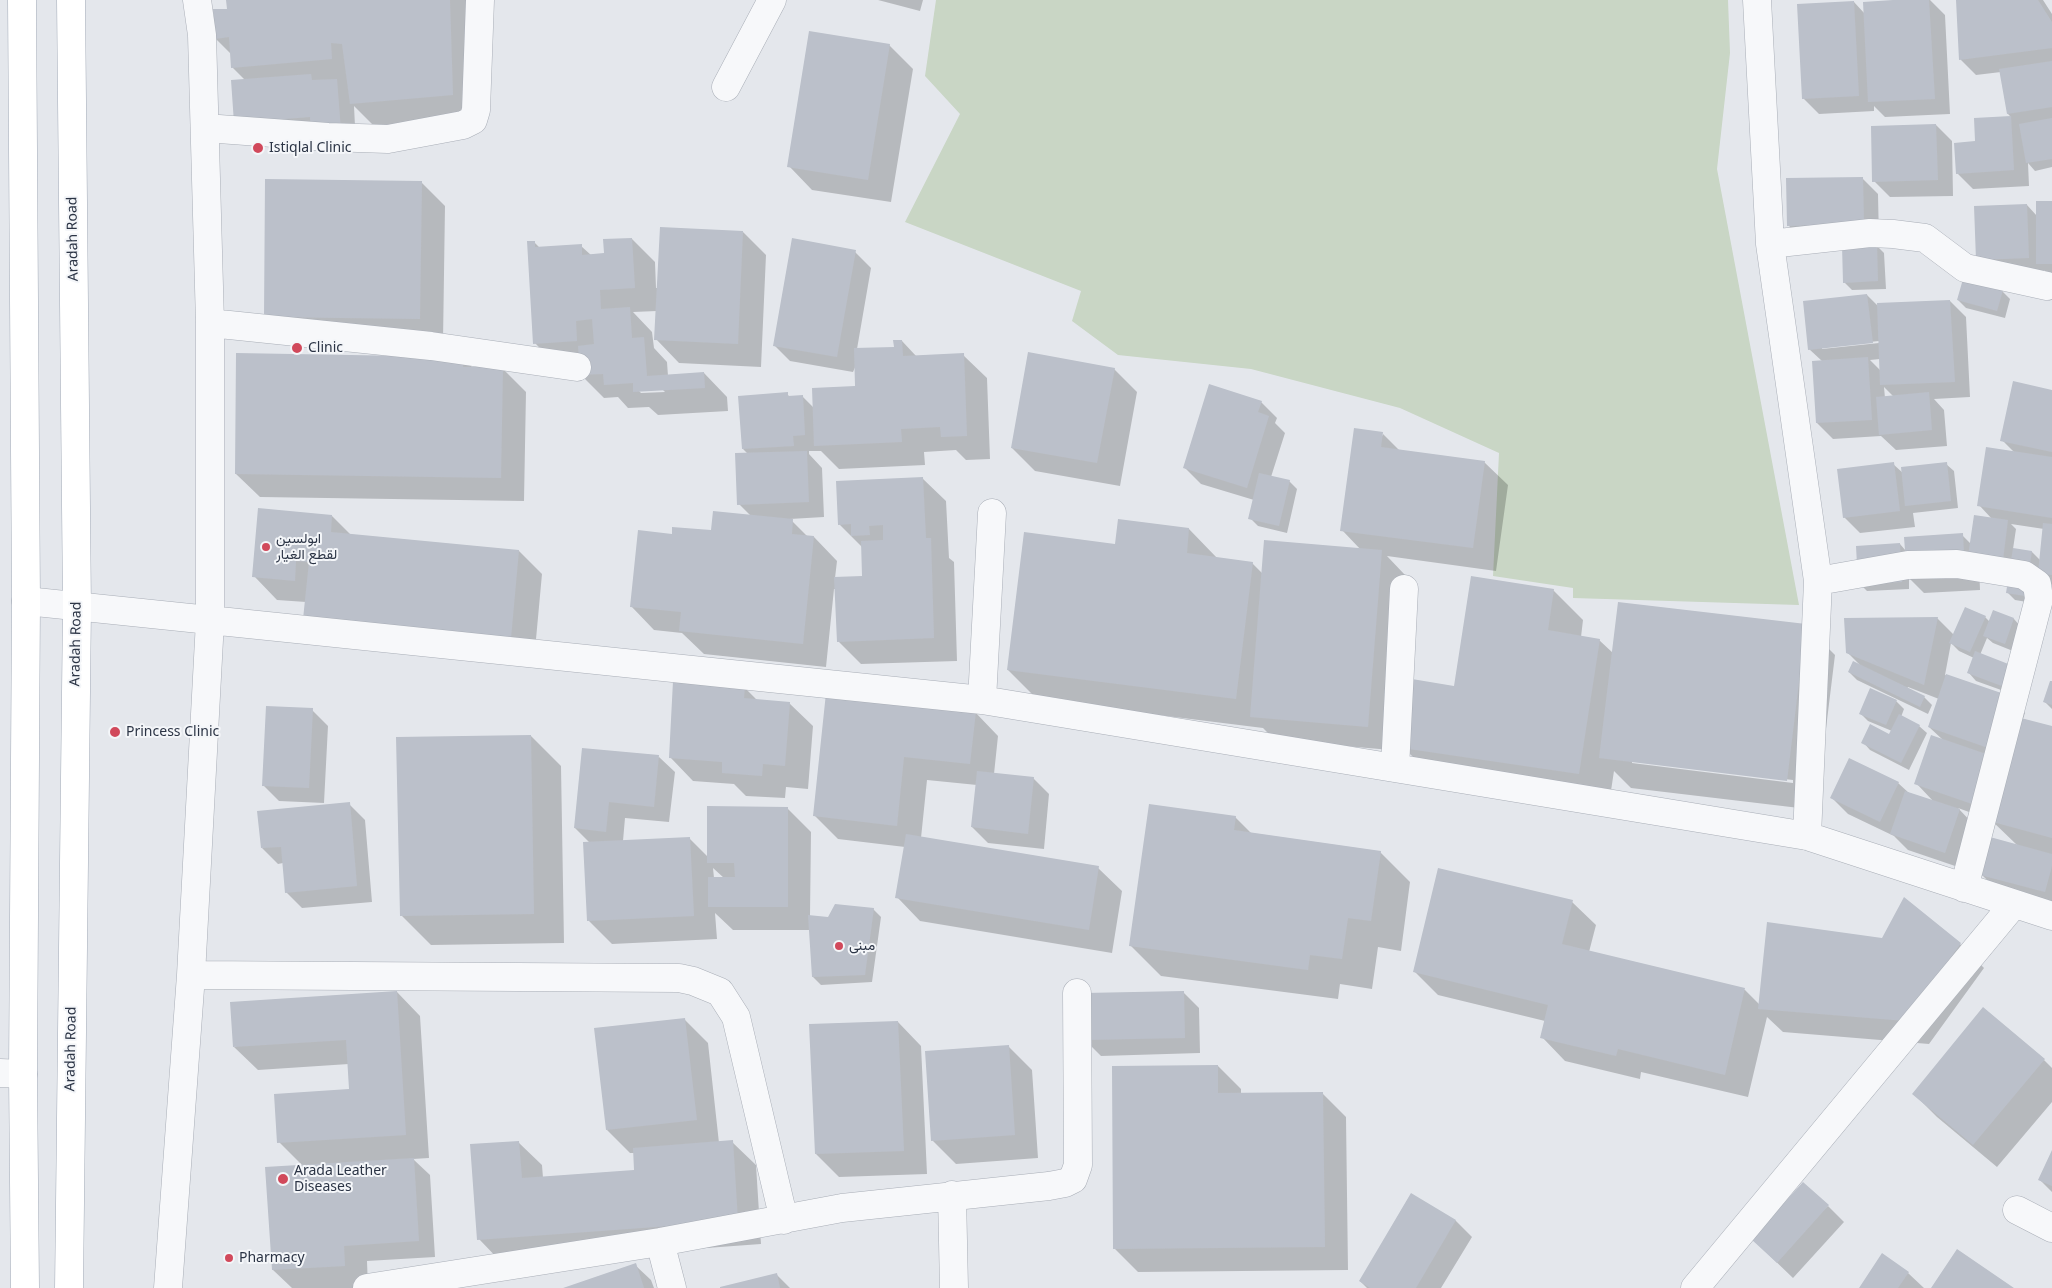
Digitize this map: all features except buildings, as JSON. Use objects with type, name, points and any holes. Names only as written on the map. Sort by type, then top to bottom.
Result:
[{"type":"main road","points":[[22,0],[26,601],[12,1073],[25,1288]]},
{"type":"main road","name":"Aradah Road","points":[[69,1288],[77,607],[71,0]]},
{"type":"street","points":[[168,1288],[192,975],[210,621],[210,323],[202,35],[197,0]]},
{"type":"street","points":[[205,128],[328,137],[388,138],[463,125],[473,120],[476,110],[480,0]]},
{"type":"street","points":[[726,87],[772,0]]},
{"type":"street","points":[[1757,0],[1770,244],[1818,581],[1807,836]]},
{"type":"street","points":[[1770,244],[1870,233],[1925,238],[1965,268],[2047,286]]},
{"type":"street","points":[[210,323],[431,346],[577,367]]},
{"type":"street","points":[[982,700],[992,513]]},
{"type":"street","points":[[1818,581],[1908,565],[1957,564],[2024,575],[2037,584],[2039,599],[1964,888]]},
{"type":"street","points":[[1395,768],[1404,589]]},
{"type":"street","points":[[26,601],[982,700],[1807,836],[2013,905],[2052,916]]},
{"type":"street","points":[[1695,1288],[2013,905]]},
{"type":"street","points":[[192,975],[679,978],[708,986],[720,992],[736,1017],[784,1220]]},
{"type":"street","points":[[367,1288],[660,1242],[842,1208],[1065,1184],[1073,1179],[1078,1164],[1077,993]]},
{"type":"street","points":[[952,1195],[954,1288]]},
{"type":"street","points":[[2017,1210],[2052,1228]]},
{"type":"street","points":[[660,1242],[672,1288]]},
{"type":"green space","points":[[936,0],[1728,0],[1730,53],[1717,169],[1799,605],[1573,598],[1573,588],[1493,576],[1499,453],[1400,408],[1251,369],[1118,355],[1072,321],[1081,291],[905,222],[960,114],[925,76]]},
{"type":"place","name":"Istiqlal Clinic","points":[[258,148]]},
{"type":"place","name":"Clinic","points":[[297,348]]},
{"type":"place","name":"ابولسين لقطع الغيار","points":[[266,547]]},
{"type":"place","name":"Princess Clinic","points":[[115,732]]},
{"type":"place","name":"مبنى","points":[[839,946]]},
{"type":"place","name":"Arada Leather Diseases","points":[[283,1179]]},
{"type":"place","name":"Pharmacy","points":[[229,1258]]}]
